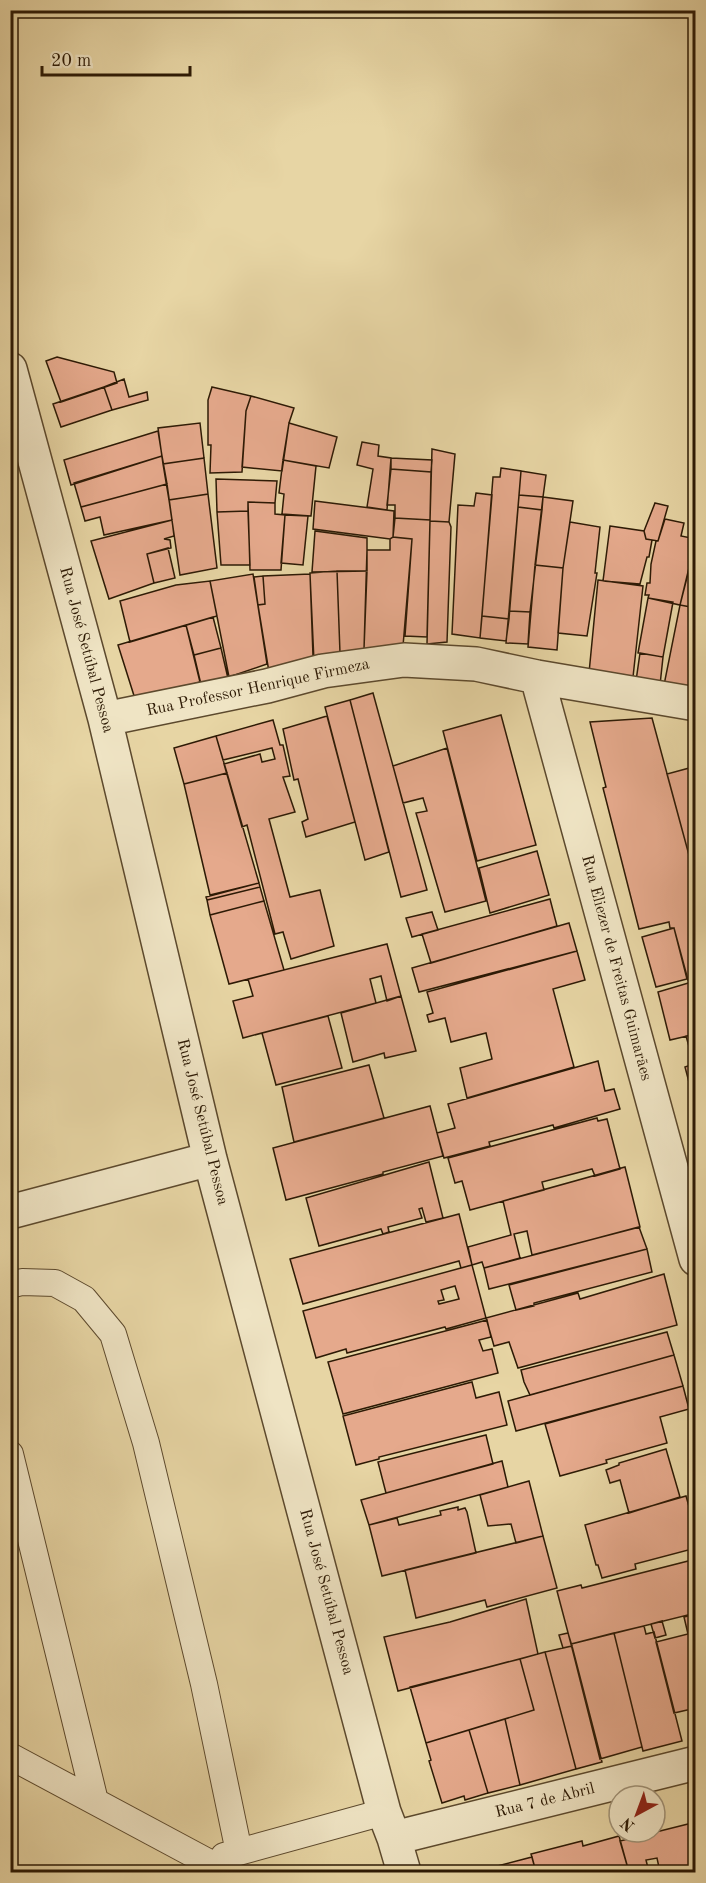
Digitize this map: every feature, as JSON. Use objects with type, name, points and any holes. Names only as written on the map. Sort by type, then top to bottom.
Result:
[{"type":"street","name":"Rua José Setúbal Pessoa","points":[[10,369],[105,719],[210,1159],[389,1825],[404,1872]]},
{"type":"street","name":"Rua Professor Henrique Firmeza","points":[[105,719],[267,686],[323,671],[404,660],[476,664],[537,677],[696,704]]},
{"type":"street","name":"Rua Eliezer de Freitas Guimarães","points":[[537,677],[696,1259]]},
{"type":"street","points":[[10,1212],[210,1159]]},
{"type":"street","name":"Rua 7 de Abril","points":[[389,1825],[696,1763]]},
{"type":"lane","points":[[10,1285],[22,1282],[55,1283],[84,1299],[113,1334],[152,1465],[204,1684],[239,1852]]},
{"type":"lane","points":[[10,1454],[94,1801]]},
{"type":"lane","points":[[10,1756],[94,1801],[201,1867],[239,1852],[389,1825]]},
{"type":"building","points":[[57,357],[114,372],[117,383],[61,402],[46,361]]},
{"type":"building","points":[[124,379],[129,397],[147,392],[148,400],[112,410],[104,387]]},
{"type":"building","points":[[104,387],[112,410],[61,427],[53,404]]},
{"type":"building","points":[[212,387],[251,396],[246,411],[242,472],[210,473],[208,400]]},
{"type":"building","points":[[251,396],[294,408],[289,423],[282,471],[242,467],[246,411]]},
{"type":"building","points":[[200,423],[204,458],[163,464],[158,428]]},
{"type":"building","points":[[289,423],[337,437],[329,468],[283,460]]},
{"type":"building","points":[[158,431],[162,456],[71,485],[64,460]]},
{"type":"building","points":[[362,442],[379,445],[378,456],[391,458],[387,510],[367,507],[373,469],[357,465]]},
{"type":"building","points":[[432,449],[455,454],[449,522],[430,521]]},
{"type":"building","points":[[162,456],[167,484],[81,507],[74,483]]},
{"type":"building","points":[[204,458],[208,494],[169,500],[163,464]]},
{"type":"building","points":[[391,458],[432,460],[431,472],[391,469]]},
{"type":"building","points":[[283,460],[316,466],[311,516],[282,514],[284,494],[279,493]]},
{"type":"building","points":[[501,468],[521,471],[509,619],[482,616],[493,477],[500,477]]},
{"type":"building","points":[[391,469],[431,472],[430,520],[395,518],[395,505],[387,505]]},
{"type":"building","points":[[521,471],[546,475],[543,497],[519,495]]},
{"type":"building","points":[[216,479],[277,481],[275,503],[248,502],[248,511],[217,512]]},
{"type":"building","points":[[167,484],[172,520],[104,535],[100,517],[85,521],[81,507]]},
{"type":"building","points":[[476,493],[492,495],[480,638],[452,634],[458,505],[474,506]]},
{"type":"building","points":[[208,494],[217,568],[180,575],[169,500]]},
{"type":"building","points":[[519,495],[543,497],[542,510],[518,507]]},
{"type":"building","points":[[543,497],[573,501],[563,568],[535,565]]},
{"type":"building","points":[[315,501],[394,511],[393,537],[390,539],[313,529]]},
{"type":"building","points":[[248,502],[275,503],[275,514],[285,515],[281,570],[250,570]]},
{"type":"building","points":[[655,503],[668,506],[658,541],[646,539],[644,531]]},
{"type":"building","points":[[518,507],[542,510],[530,612],[509,611]]},
{"type":"building","points":[[248,511],[250,565],[221,565],[217,512]]},
{"type":"building","points":[[285,515],[308,516],[303,565],[281,563]]},
{"type":"building","points":[[395,518],[430,520],[427,637],[405,636],[412,539],[393,537]]},
{"type":"building","points":[[665,519],[684,523],[681,536],[696,539],[680,605],[648,598],[649,595],[645,595],[647,583],[650,583],[656,541],[658,541]]},
{"type":"building","points":[[172,520],[174,536],[164,539],[170,540],[171,548],[147,554],[154,583],[109,599],[91,541]]},
{"type":"building","points":[[430,521],[449,522],[451,527],[447,642],[427,644]]},
{"type":"building","points":[[570,522],[600,527],[595,573],[597,573],[587,636],[558,633],[563,568]]},
{"type":"building","points":[[610,526],[644,531],[646,539],[652,540],[640,584],[603,581]]},
{"type":"building","points":[[315,531],[367,538],[367,571],[312,572]]},
{"type":"building","points":[[393,537],[412,539],[403,646],[364,649],[367,550],[390,550],[390,539]]},
{"type":"building","points":[[696,542],[696,608],[680,605]]},
{"type":"building","points":[[168,548],[175,578],[154,583],[147,554]]},
{"type":"building","points":[[535,565],[563,568],[557,650],[528,647]]},
{"type":"building","points":[[337,571],[340,653],[313,656],[310,573]]},
{"type":"building","points":[[337,571],[367,571],[364,649],[340,653]]},
{"type":"building","points":[[253,574],[267,664],[229,677],[210,581]]},
{"type":"building","points":[[310,574],[314,662],[269,672],[258,605],[265,604],[263,576]]},
{"type":"building","points":[[263,576],[265,604],[258,605],[254,577]]},
{"type":"building","points":[[598,580],[643,586],[633,677],[589,673]]},
{"type":"building","points":[[210,581],[217,616],[130,642],[120,601],[176,585]]},
{"type":"building","points":[[648,598],[673,602],[663,657],[638,653]]},
{"type":"building","points":[[680,605],[696,608],[695,689],[664,685]]},
{"type":"building","points":[[509,611],[530,612],[528,644],[506,643]]},
{"type":"building","points":[[482,616],[509,619],[506,641],[480,638]]},
{"type":"building","points":[[213,617],[221,648],[194,655],[186,625]]},
{"type":"building","points":[[186,625],[200,682],[136,702],[118,645]]},
{"type":"building","points":[[221,648],[230,687],[203,693],[194,655]]},
{"type":"building","points":[[640,653],[663,657],[660,685],[636,681]]},
{"type":"building","points":[[373,693],[427,890],[401,897],[350,700]]},
{"type":"building","points":[[350,700],[389,852],[365,860],[325,707]]},
{"type":"building","points":[[501,715],[536,845],[477,861],[443,731]]},
{"type":"building","points":[[327,716],[355,822],[306,837],[302,822],[308,819],[298,779],[294,780],[283,729]]},
{"type":"building","points":[[652,718],[696,881],[696,978],[688,980],[674,928],[670,928],[669,922],[639,929],[603,788],[606,787],[590,722]]},
{"type":"building","points":[[273,720],[280,745],[283,745],[290,776],[283,777],[295,812],[269,819],[290,897],[320,890],[334,946],[291,959],[283,932],[275,934],[247,825],[242,827],[224,764],[260,754],[262,762],[275,759],[272,748],[223,760],[216,736]]},
{"type":"building","points":[[216,736],[227,773],[184,784],[174,748]]},
{"type":"building","points":[[447,748],[486,901],[445,912],[416,813],[427,811],[423,798],[403,803],[393,766]]},
{"type":"building","points":[[693,767],[696,776],[696,881],[667,774]]},
{"type":"building","points":[[227,773],[259,883],[210,895],[184,784]]},
{"type":"building","points":[[537,851],[549,895],[490,913],[479,868]]},
{"type":"building","points":[[259,883],[260,887],[207,900],[206,897]]},
{"type":"building","points":[[260,887],[264,901],[210,915],[207,900]]},
{"type":"building","points":[[550,899],[557,926],[431,963],[422,934]]},
{"type":"building","points":[[264,901],[284,970],[229,984],[210,915]]},
{"type":"building","points":[[432,912],[438,930],[412,937],[406,918]]},
{"type":"building","points":[[569,923],[577,951],[419,992],[412,968]]},
{"type":"building","points":[[674,928],[687,979],[656,987],[642,937]]},
{"type":"building","points":[[387,944],[401,996],[387,1001],[381,976],[370,979],[376,1003],[243,1038],[233,1001],[253,996],[248,979]]},
{"type":"building","points":[[577,951],[585,980],[553,989],[574,1067],[467,1098],[460,1068],[492,1059],[486,1033],[451,1042],[445,1018],[429,1022],[427,1015],[433,1013],[427,992]]},
{"type":"building","points":[[695,981],[696,1034],[670,1040],[658,992]]},
{"type":"building","points":[[401,996],[416,1051],[385,1058],[384,1053],[353,1062],[341,1013]]},
{"type":"building","points":[[328,1016],[342,1068],[276,1085],[262,1033]]},
{"type":"building","points":[[696,1034],[696,1064],[694,1064],[686,1036]]},
{"type":"building","points":[[598,1061],[605,1091],[614,1089],[620,1109],[554,1128],[553,1125],[489,1142],[490,1146],[444,1158],[437,1133],[455,1128],[448,1104]]},
{"type":"building","points":[[696,1064],[696,1089],[691,1090],[685,1067]]},
{"type":"building","points":[[369,1065],[384,1118],[294,1142],[282,1087]]},
{"type":"building","points":[[430,1106],[443,1156],[286,1200],[273,1148]]},
{"type":"building","points":[[597,1118],[598,1121],[607,1119],[620,1169],[595,1176],[592,1169],[542,1182],[544,1190],[470,1210],[462,1181],[455,1183],[448,1158]]},
{"type":"building","points":[[429,1162],[443,1218],[426,1222],[422,1208],[419,1209],[422,1218],[388,1227],[389,1232],[383,1234],[381,1229],[319,1246],[306,1198]]},
{"type":"building","points":[[625,1167],[640,1227],[532,1255],[527,1231],[514,1234],[520,1258],[484,1268],[482,1262],[472,1265],[468,1247],[511,1235],[503,1201]]},
{"type":"building","points":[[459,1214],[472,1265],[461,1268],[459,1261],[303,1304],[290,1259]]},
{"type":"building","points":[[639,1227],[647,1249],[489,1289],[484,1268]]},
{"type":"building","points":[[647,1249],[652,1272],[534,1303],[534,1306],[516,1310],[509,1285]]},
{"type":"building","points":[[472,1265],[486,1318],[347,1353],[346,1349],[316,1358],[303,1311]],"holes":[[[455,1286],[459,1299],[439,1304],[438,1301],[444,1300],[441,1290]]]},
{"type":"building","points":[[664,1274],[677,1325],[518,1368],[509,1342],[494,1346],[486,1318],[578,1293],[580,1299]]},
{"type":"building","points":[[487,1320],[491,1337],[479,1340],[483,1351],[492,1349],[498,1373],[343,1414],[328,1362]]},
{"type":"building","points":[[667,1332],[674,1355],[530,1395],[524,1382],[521,1370]]},
{"type":"building","points":[[674,1355],[683,1386],[516,1431],[508,1401]]},
{"type":"building","points":[[472,1382],[476,1398],[499,1392],[507,1425],[379,1457],[379,1459],[356,1465],[343,1416]]},
{"type":"building","points":[[683,1386],[689,1409],[660,1417],[667,1443],[560,1476],[545,1424]]},
{"type":"building","points":[[486,1435],[493,1464],[386,1493],[378,1462]]},
{"type":"building","points":[[666,1449],[680,1497],[629,1513],[620,1480],[610,1483],[606,1470],[619,1463]]},
{"type":"building","points":[[502,1461],[508,1487],[369,1525],[361,1500]]},
{"type":"building","points":[[529,1481],[543,1536],[516,1543],[511,1524],[488,1526],[480,1495]]},
{"type":"building","points":[[686,1496],[696,1531],[696,1548],[635,1564],[636,1569],[602,1578],[585,1525]]},
{"type":"building","points":[[458,1507],[458,1510],[465,1508],[467,1512],[476,1553],[382,1576],[369,1525],[397,1518],[399,1525],[441,1515],[440,1511]]},
{"type":"building","points":[[543,1536],[557,1588],[487,1607],[485,1600],[416,1618],[405,1570]]},
{"type":"building","points":[[696,1559],[696,1613],[571,1644],[557,1591],[581,1585],[582,1588]]},
{"type":"building","points":[[526,1599],[538,1654],[398,1691],[384,1637],[450,1622]]},
{"type":"building","points":[[696,1614],[696,1708],[674,1713],[656,1642],[688,1634],[684,1617]]},
{"type":"building","points":[[662,1621],[666,1635],[655,1638],[651,1624]]},
{"type":"building","points":[[644,1626],[646,1634],[654,1632],[682,1741],[643,1751],[614,1633]]},
{"type":"building","points":[[568,1633],[572,1646],[563,1648],[559,1635]]},
{"type":"building","points":[[614,1633],[642,1747],[600,1759],[571,1644]]},
{"type":"building","points":[[572,1646],[602,1762],[576,1769],[545,1652]]},
{"type":"building","points":[[545,1652],[576,1769],[520,1785],[505,1719],[534,1710],[520,1659]]},
{"type":"building","points":[[520,1659],[534,1710],[426,1743],[410,1687]]},
{"type":"building","points":[[505,1719],[520,1785],[488,1793],[469,1730]]},
{"type":"building","points":[[469,1730],[488,1793],[465,1800],[464,1796],[442,1803],[426,1743]]},
{"type":"building","points":[[696,1822],[696,1867],[676,1872],[660,1872],[657,1858],[646,1860],[649,1872],[629,1872],[621,1844],[667,1844],[667,1829]]},
{"type":"building","points":[[607,1839],[607,1844],[621,1844],[629,1872],[536,1872],[531,1854],[582,1841],[583,1846]]},
{"type":"building","points":[[532,1857],[536,1872],[477,1872],[478,1871]]}]
